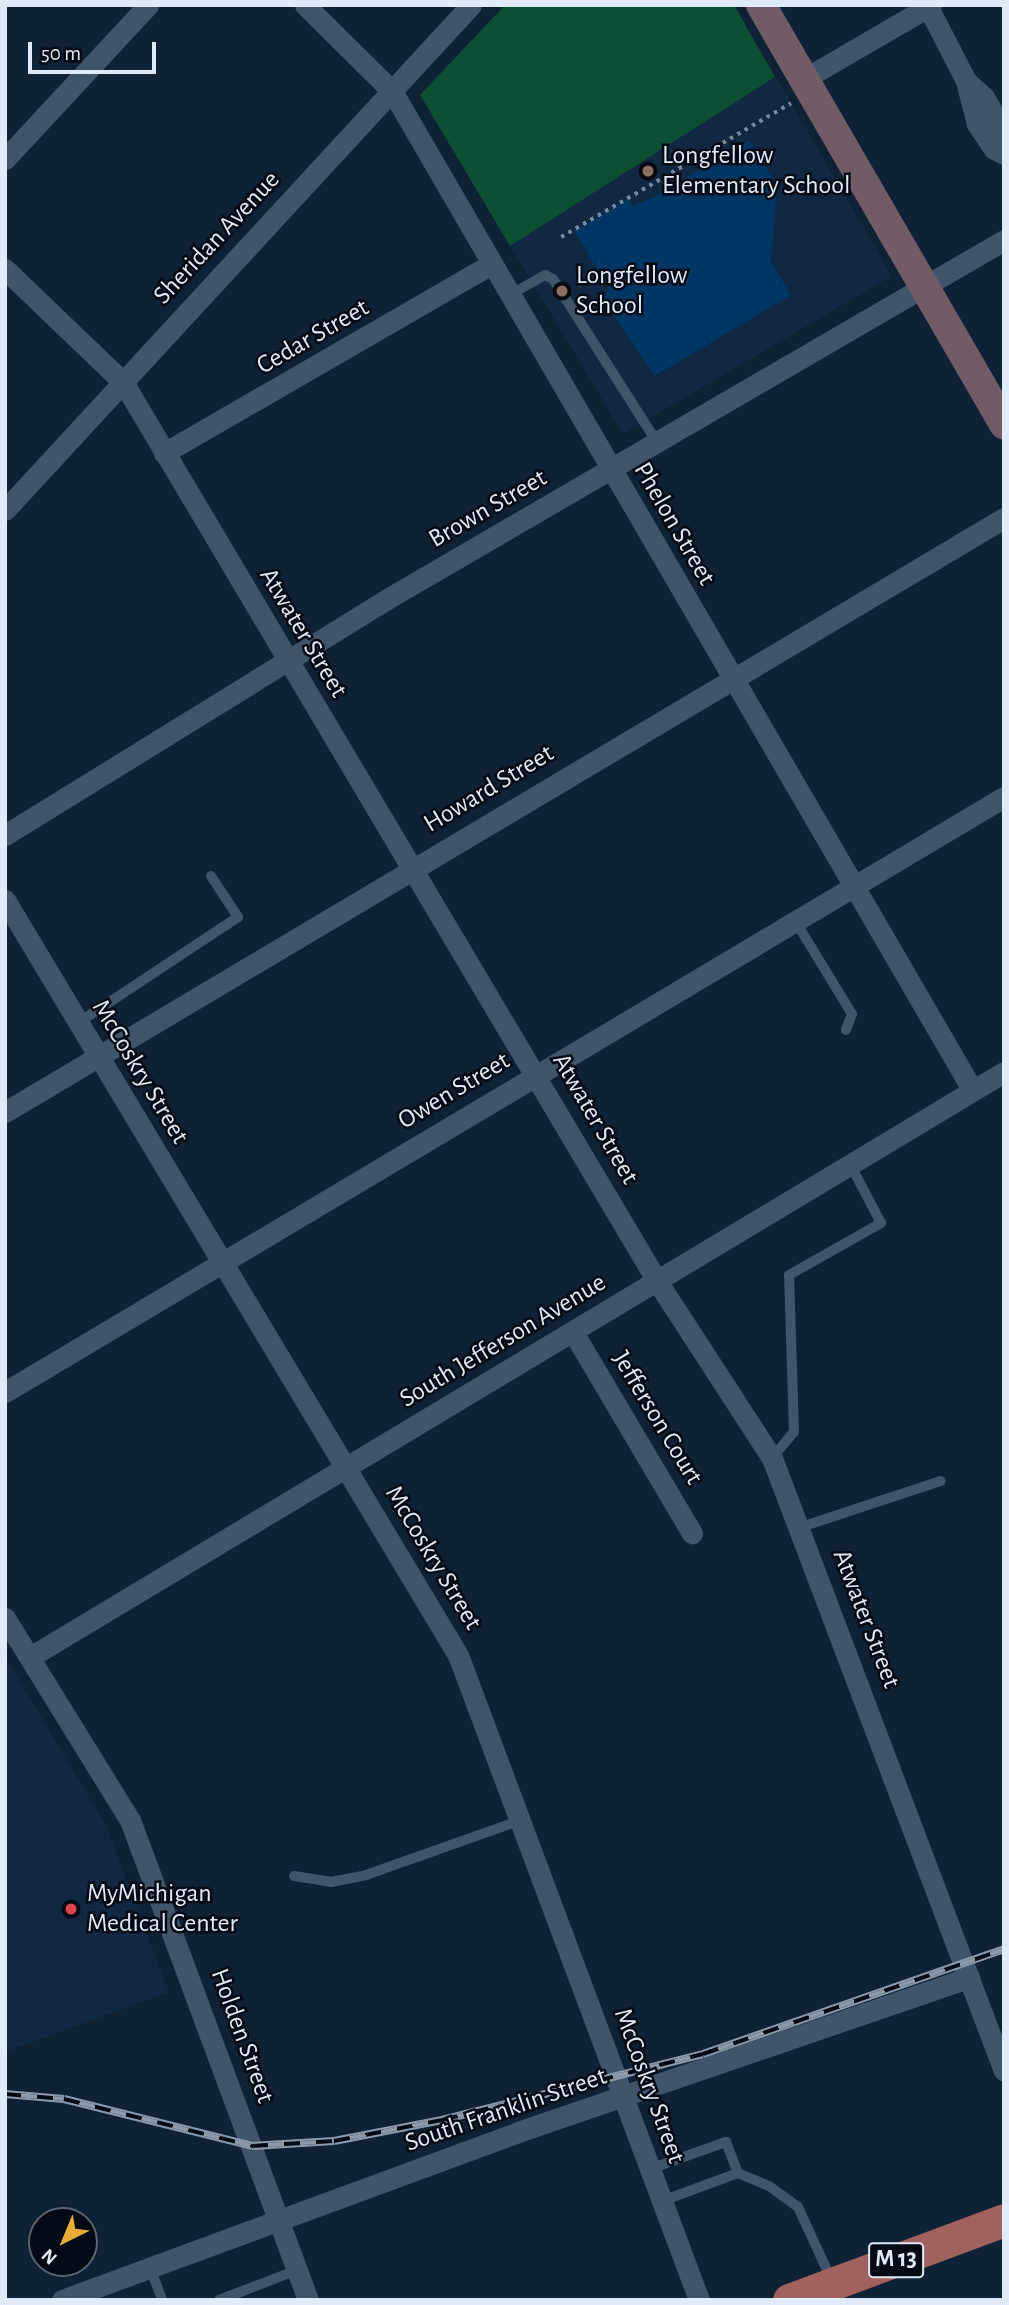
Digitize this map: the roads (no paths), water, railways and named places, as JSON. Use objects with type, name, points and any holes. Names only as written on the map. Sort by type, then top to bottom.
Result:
[{"type":"main road","points":[[761,5],[798,91],[925,287],[1004,425]]},
{"type":"main road","name":"M 13","points":[[789,2300],[1004,2220]]},
{"type":"street","points":[[5,159],[148,5]]},
{"type":"street","name":"Phelon Street","points":[[305,5],[391,90],[850,886],[972,1089]]},
{"type":"street","name":"Sheridan Avenue","points":[[5,510],[471,5]]},
{"type":"street","points":[[798,91],[930,6],[966,81],[977,124],[993,149],[1004,154]]},
{"type":"street","points":[[966,81],[985,97],[1004,132]]},
{"type":"street","name":"Brown Street","points":[[5,835],[287,662],[1004,240]]},
{"type":"street","name":"Cedar Street","points":[[164,453],[490,265]]},
{"type":"street","name":"Atwater Street","points":[[5,269],[123,382],[287,662],[537,1074],[657,1281],[772,1458],[802,1527],[1004,2071]]},
{"type":"street","name":"Howard Street","points":[[5,1112],[411,867],[1004,518]]},
{"type":"street","name":"Owen Street","points":[[5,1392],[794,919],[1004,797]]},
{"type":"street","name":"McCoskry Street","points":[[5,900],[458,1654],[699,2300]]},
{"type":"street","name":"South Jefferson Avenue","points":[[30,1657],[573,1332],[849,1162],[1004,1072]]},
{"type":"street","name":"Jefferson Court","points":[[573,1332],[692,1533]]},
{"type":"street","name":"Holden Street","points":[[5,1618],[131,1819],[308,2300]]},
{"type":"street","name":"South Franklin Street","points":[[62,2300],[969,1978]]},
{"type":"lane","points":[[508,296],[545,275],[554,279],[658,444]]},
{"type":"lane","points":[[78,1023],[238,917],[211,876]]},
{"type":"lane","points":[[794,919],[852,1014],[846,1030]]},
{"type":"lane","points":[[772,1458],[794,1432],[789,1275],[881,1223],[849,1162]]},
{"type":"lane","points":[[802,1527],[941,1481]]},
{"type":"lane","points":[[294,1876],[331,1882],[376,1873],[521,1820]]},
{"type":"lane","points":[[650,2169],[726,2142],[738,2173],[798,2207],[833,2284]]},
{"type":"lane","points":[[662,2201],[738,2173]]},
{"type":"lane","points":[[150,2268],[162,2300]]},
{"type":"lane","points":[[219,2300],[298,2270]]},
{"type":"railway","points":[[5,2094],[64,2099],[252,2146],[334,2141],[442,2120],[703,2054],[1004,1949]]},
{"type":"place","name":"Longfellow Elementary School","points":[[648,171]]},
{"type":"place","name":"Longfellow School","points":[[562,291]]},
{"type":"place","name":"MyMichigan Medical Center","points":[[71,1909]]}]
